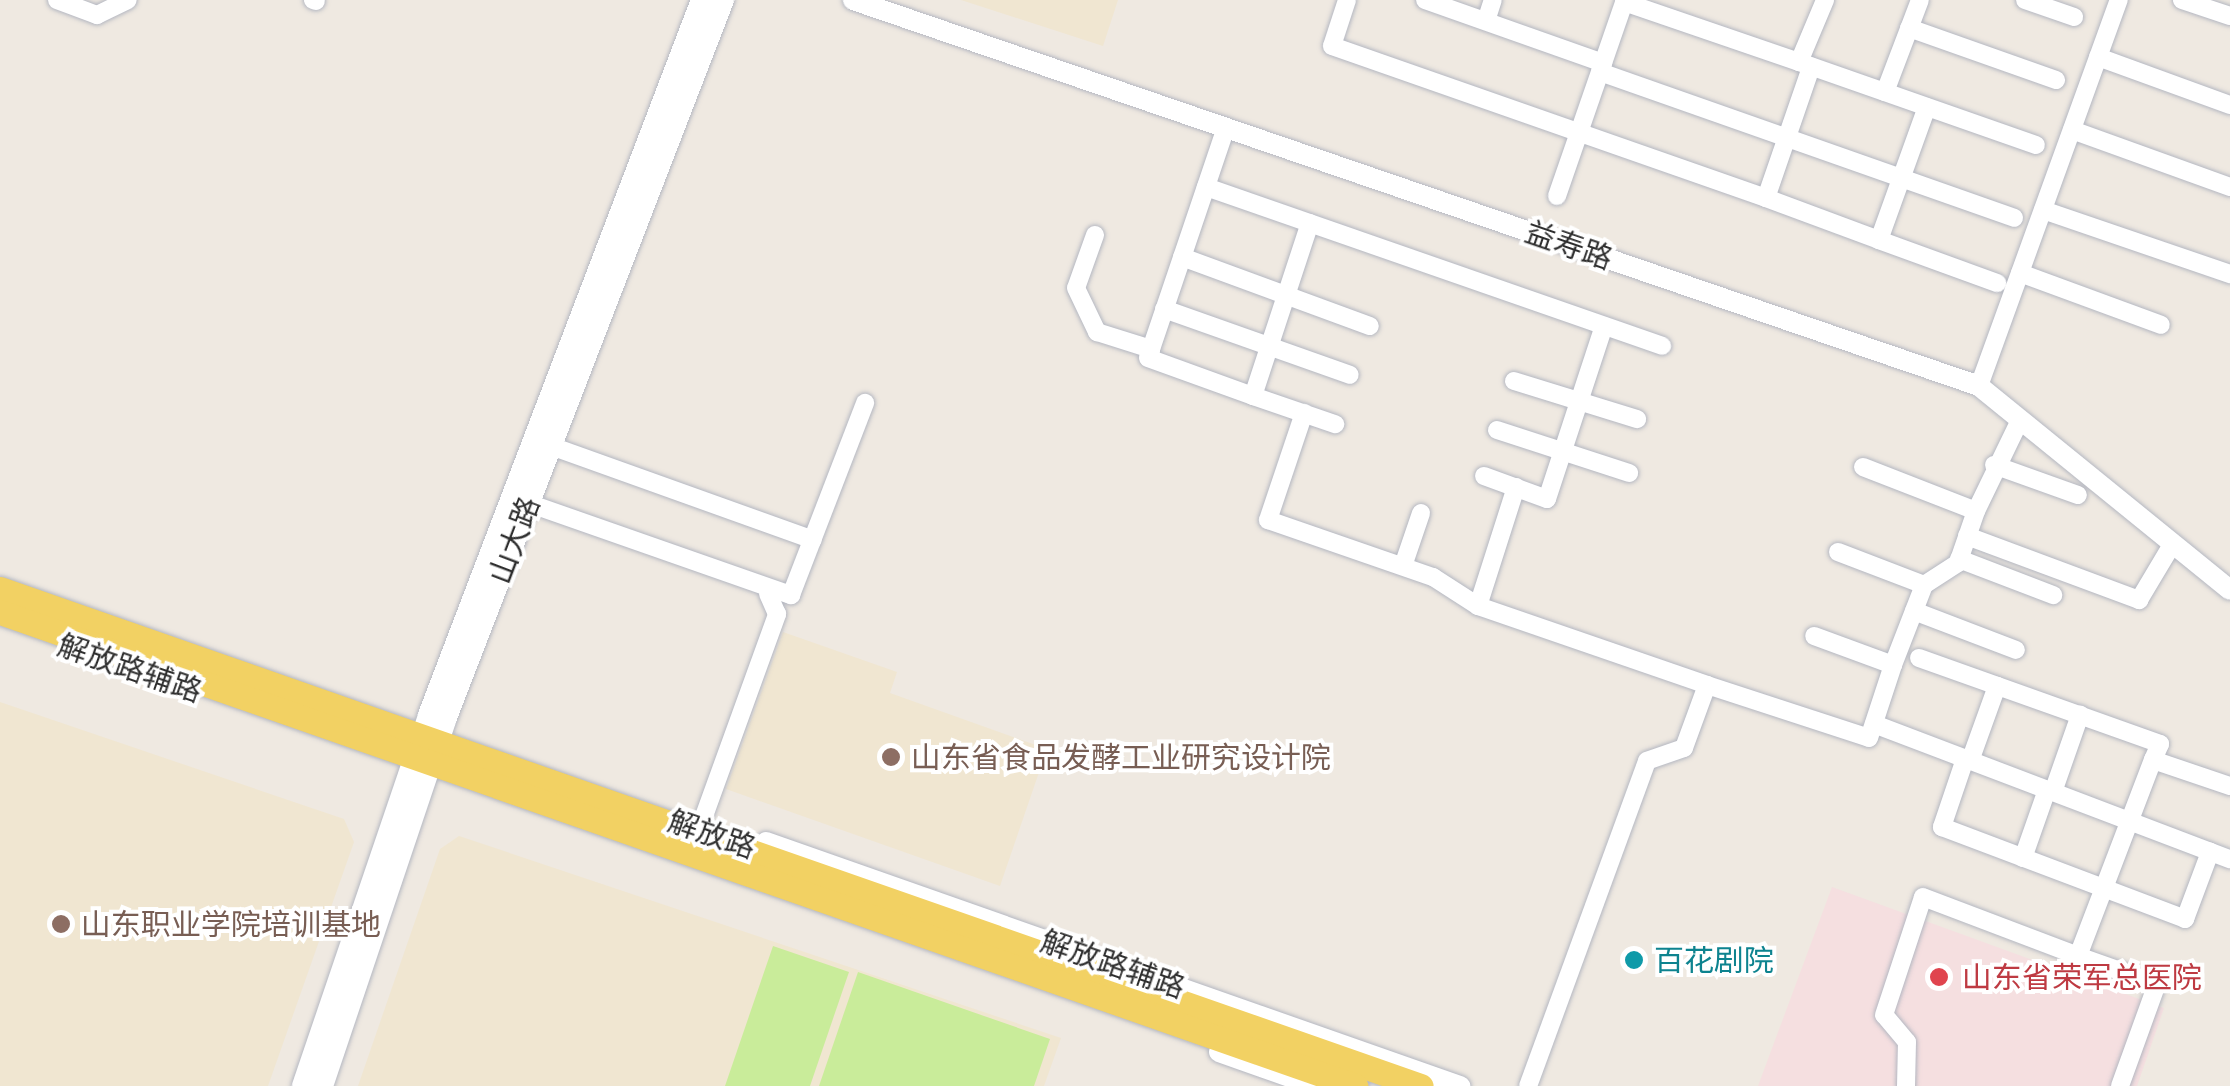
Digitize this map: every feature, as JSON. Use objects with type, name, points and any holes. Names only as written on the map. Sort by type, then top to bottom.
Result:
[{"type":"main road","name":"山大路","points":[[303,1086],[702,0]]},
{"type":"main road","name":"山大路","points":[[322,1086],[428,749],[528,503],[722,0]]},
{"type":"main road","name":"解放路","points":[[0,589],[272,694],[428,749],[1421,1086]]},
{"type":"main road","name":"解放路","points":[[0,612],[272,694]]},
{"type":"main road","name":"解放路","points":[[428,749],[698,830],[753,860],[1355,1086]]},
{"type":"street","points":[[57,0],[97,15],[128,0]]},
{"type":"street","name":"益寿路","points":[[854,0],[1979,386],[2230,590]]},
{"type":"street","points":[[1347,0],[1332,46],[1997,283]]},
{"type":"street","points":[[1426,0],[2014,218]]},
{"type":"street","points":[[1486,22],[1493,0]]},
{"type":"street","points":[[1766,198],[1825,0]]},
{"type":"street","points":[[1886,92],[1920,0]]},
{"type":"street","points":[[2026,0],[2074,18]]},
{"type":"street","points":[[1979,386],[2119,0]]},
{"type":"street","points":[[2182,0],[2230,16]]},
{"type":"street","points":[[1557,196],[1625,1],[2036,145]]},
{"type":"street","points":[[1909,28],[2056,80]]},
{"type":"street","points":[[2098,58],[2230,105]]},
{"type":"street","points":[[1879,240],[1927,107]]},
{"type":"street","points":[[1225,130],[1148,358],[1335,424]]},
{"type":"street","points":[[2072,130],[2230,187]]},
{"type":"street","points":[[1206,186],[1662,346]]},
{"type":"street","points":[[2043,210],[2230,274]]},
{"type":"street","points":[[1253,396],[1310,223]]},
{"type":"street","points":[[1095,235],[1076,288],[1097,332],[1151,349]]},
{"type":"street","points":[[1182,258],[1370,326]]},
{"type":"street","points":[[2020,273],[2161,325]]},
{"type":"street","points":[[1164,309],[1350,375]]},
{"type":"street","points":[[1484,476],[1547,498],[1604,326]]},
{"type":"street","points":[[1514,380],[1637,419]]},
{"type":"street","points":[[528,503],[768,594],[792,596],[864,404]]},
{"type":"street","points":[[1304,413],[1268,520],[1403,566],[1478,606],[1869,738],[1924,585],[1959,559],[1994,465],[2020,420]]},
{"type":"street","points":[[1497,430],[1629,474]]},
{"type":"street","points":[[550,446],[814,540]]},
{"type":"street","points":[[1994,465],[2078,495]]},
{"type":"street","points":[[1863,467],[1976,511]]},
{"type":"street","points":[[1478,606],[1516,488]]},
{"type":"street","points":[[1403,566],[1421,513]]},
{"type":"street","points":[[1967,536],[2139,600],[2172,543]]},
{"type":"street","points":[[1838,552],[1924,585]]},
{"type":"street","points":[[1959,559],[2053,595]]},
{"type":"street","name":"解放路辅路","points":[[0,578],[226,656]]},
{"type":"street","points":[[698,830],[777,614],[768,594]]},
{"type":"street","points":[[1914,611],[2016,650]]},
{"type":"street","name":"解放路辅路","points":[[0,624],[272,694]]},
{"type":"street","points":[[1814,636],[1893,666]]},
{"type":"street","points":[[1919,658],[2160,744],[2126,820],[2078,956]]},
{"type":"street","points":[[1528,1086],[1646,762],[1684,748],[1707,686]]},
{"type":"street","points":[[1997,686],[1942,827],[2185,919],[2210,852]]},
{"type":"street","points":[[2023,858],[2080,715]]},
{"type":"street","points":[[1874,724],[2230,859]]},
{"type":"street","points":[[2153,760],[2230,786]]},
{"type":"street","name":"解放路辅路","points":[[753,860],[1315,1086]]},
{"type":"street","name":"解放路辅路","points":[[753,860],[1460,1086]]},
{"type":"street","points":[[1906,1086],[1907,1042],[1884,1015],[1924,897],[2157,984],[2120,1086]]},
{"type":"shaded area","points":[[961,0],[1118,0],[1103,46]]},
{"type":"shaded area","name":"山东省食品发酵工业研究设计院","points":[[783,632],[897,672],[890,693],[1047,749],[1000,886],[726,789]]},
{"type":"shaded area","points":[[0,702],[344,819],[354,842],[268,1086],[0,1086]]},
{"type":"shaded area","points":[[459,836],[1061,1038],[1044,1086],[358,1086],[440,849]]},
{"type":"shaded area","name":"山东省荣军总医院","points":[[1832,887],[2164,1008],[2137,1086],[1758,1086]]},
{"type":"green space","points":[[773,946],[849,972],[810,1086],[725,1086]]},
{"type":"green space","points":[[858,972],[1050,1039],[1034,1086],[819,1086]]},
{"type":"place","name":"山东省食品发酵工业研究设计院","points":[[891,757]]},
{"type":"place","name":"山东职业学院培训基地","points":[[61,924]]},
{"type":"place","name":"百花剧院","points":[[1634,960]]},
{"type":"place","name":"山东省荣军总医院","points":[[1939,977]]}]
